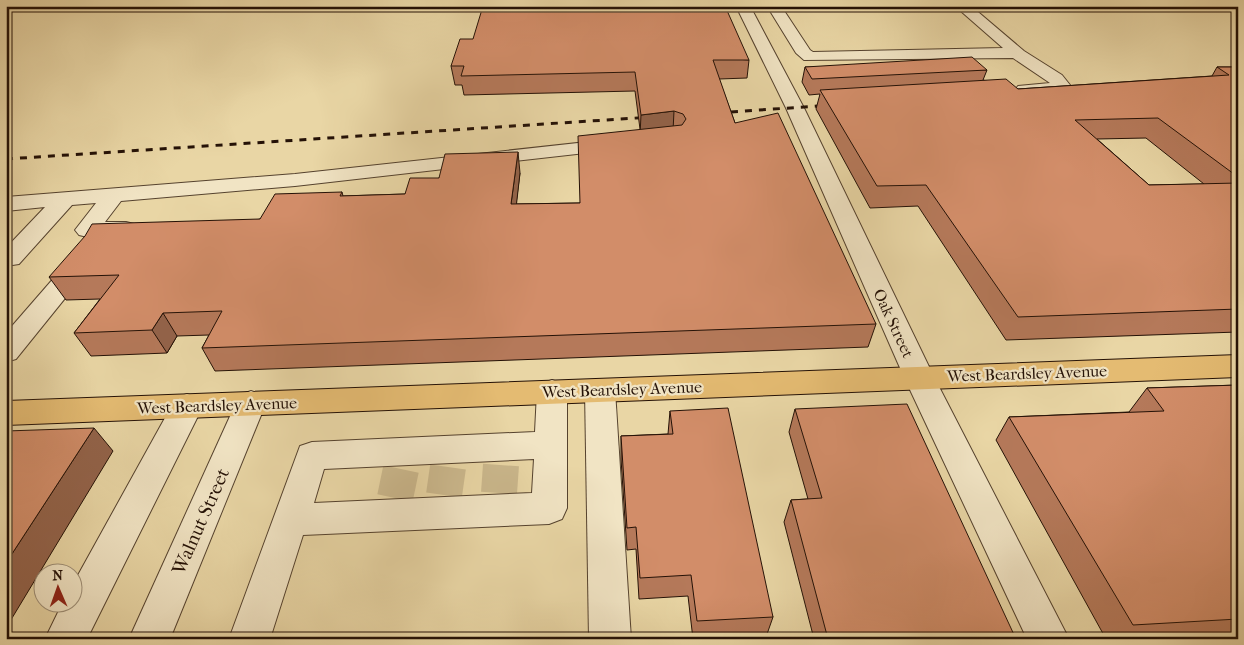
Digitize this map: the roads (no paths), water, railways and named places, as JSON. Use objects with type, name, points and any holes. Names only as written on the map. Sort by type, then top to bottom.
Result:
[{"type":"main road","name":"West Beardsley Avenue","points":[[6,413],[1238,366]]},
{"type":"street","name":"Oak Street","points":[[744,6],[792,64],[803,103],[919,377],[1049,639]]},
{"type":"street","points":[[774,6],[804,53],[792,64]]},
{"type":"street","points":[[962,6],[1016,51],[1016,53],[1056,79],[1061,85],[1057,88],[1008,90]]},
{"type":"street","points":[[792,64],[1016,53]]},
{"type":"street","points":[[6,204],[295,180],[633,143]]},
{"type":"street","points":[[114,195],[87,230],[144,228]]},
{"type":"street","points":[[10,259],[65,199]]},
{"type":"street","points":[[6,352],[89,252]]},
{"type":"street","points":[[600,390],[610,639]]},
{"type":"street","points":[[249,639],[312,456],[398,484],[500,479],[549,508],[552,392]]},
{"type":"street","name":"Walnut Street","points":[[149,639],[252,404]]},
{"type":"street","points":[[65,639],[110,556],[186,406]]},
{"type":"street","points":[[290,520],[398,484],[500,479],[551,446]]},
{"type":"tunnel","points":[[499,493],[501,465]]},
{"type":"tunnel","points":[[444,495],[448,467]]},
{"type":"tunnel","points":[[395,498],[401,469]]},
{"type":"railway","points":[[717,113],[832,105]]},
{"type":"railway","points":[[6,159],[652,117]]}]
